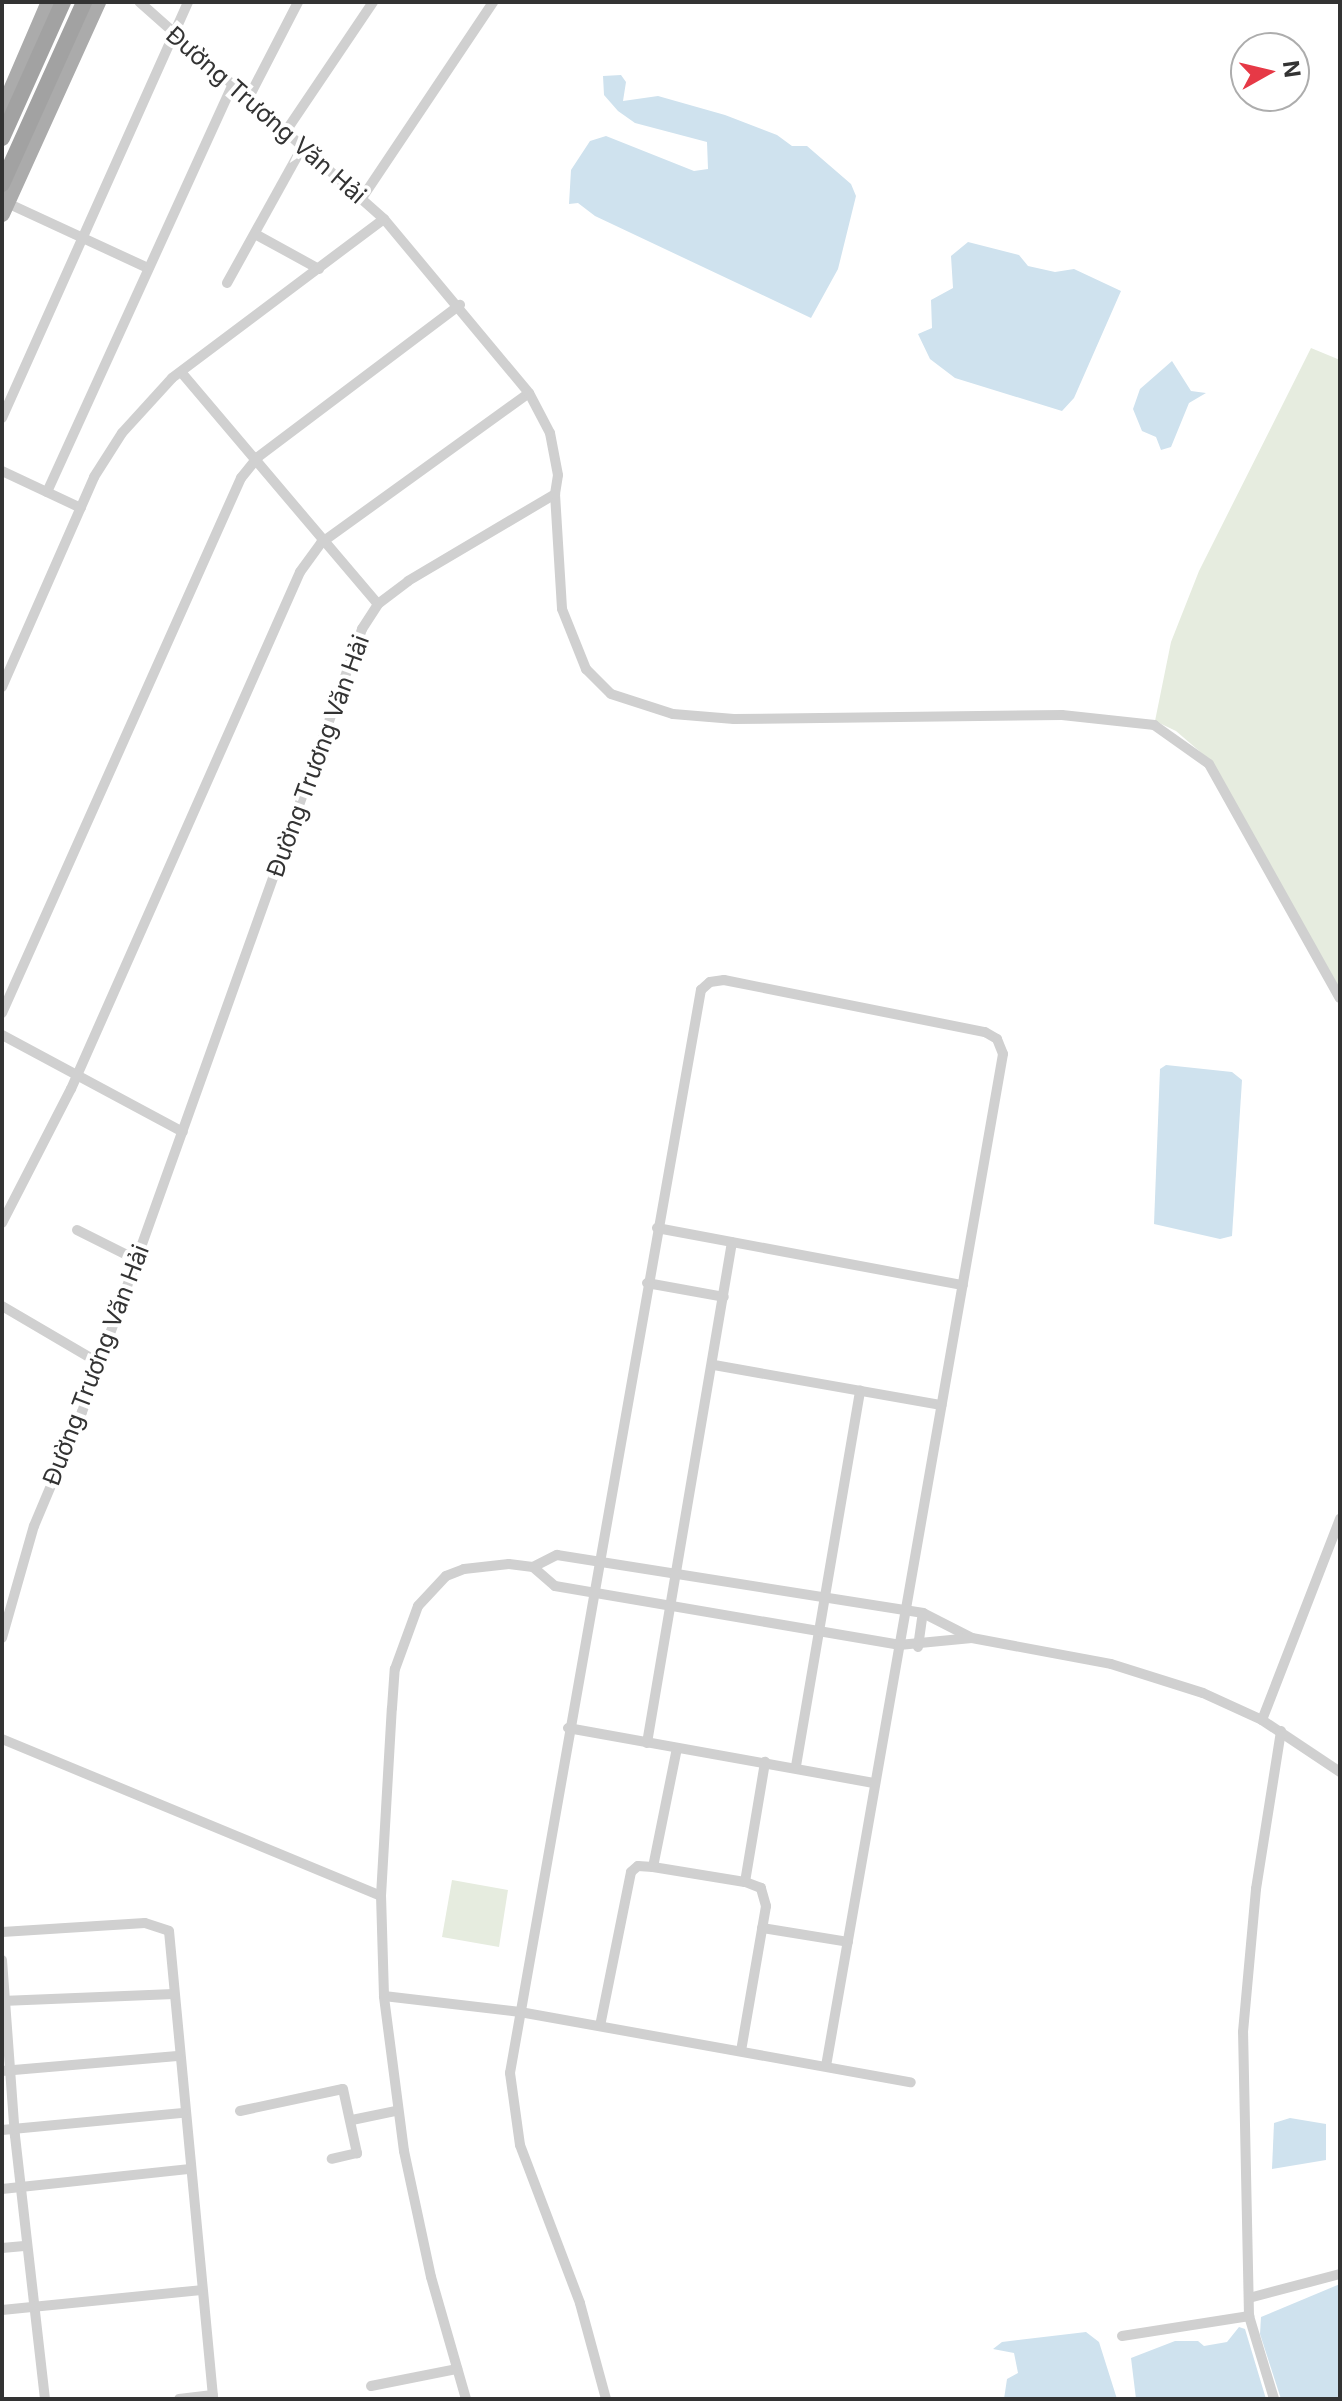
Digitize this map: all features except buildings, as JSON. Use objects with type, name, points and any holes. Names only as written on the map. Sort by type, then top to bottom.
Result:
[{"type":"highway","points":[[2,138],[63,2]]},
{"type":"highway","points":[[2,184],[84,2]]},
{"type":"main road","points":[[2,111],[49,2]]},
{"type":"main road","points":[[4,205],[98,2]]},
{"type":"street","name":"Đường Trương Văn Hải","points":[[2,1638],[34,1526],[137,1260],[361,633],[378,604],[507,518],[555,494],[558,475],[550,433],[529,393],[460,305],[384,219],[140,2]]},
{"type":"street","points":[[2,418],[188,2]]},
{"type":"street","points":[[248,99],[298,2]]},
{"type":"street","points":[[286,131],[373,2]]},
{"type":"street","points":[[362,198],[488,4]]},
{"type":"street","points":[[47,492],[232,86]]},
{"type":"street","points":[[227,283],[303,146]]},
{"type":"street","points":[[4,205],[148,268]]},
{"type":"street","points":[[2,687],[107,453],[181,372],[384,219]]},
{"type":"street","points":[[255,234],[319,269]]},
{"type":"street","points":[[2,1013],[236,488],[258,457],[460,305]]},
{"type":"street","points":[[181,372],[258,457],[321,543],[378,604]]},
{"type":"street","points":[[2,1223],[77,1076],[282,605],[321,543],[529,393]]},
{"type":"street","points":[[2,471],[81,508]]},
{"type":"street","points":[[555,494],[562,609],[586,669],[611,694],[673,714],[734,719],[1062,715],[1154,725],[1209,764],[1340,998]]},
{"type":"street","points":[[606,2399],[580,2303],[520,2145],[510,2073],[597,1561],[701,990],[710,982],[724,980],[997,1039],[1003,1054],[826,2066]]},
{"type":"street","points":[[2,1035],[183,1132]]},
{"type":"street","points":[[657,1228],[963,1285]]},
{"type":"street","points":[[77,1230],[137,1260]]},
{"type":"street","points":[[647,1743],[714,1365],[732,1242]]},
{"type":"street","points":[[647,1283],[724,1297]]},
{"type":"street","points":[[2,1306],[99,1363]]},
{"type":"street","points":[[714,1365],[942,1405]]},
{"type":"street","points":[[796,1766],[860,1390]]},
{"type":"street","points":[[1262,1720],[1340,1519]]},
{"type":"street","points":[[466,2399],[431,2277],[396,2111],[384,1996],[381,1896],[395,1669],[409,1621],[435,1586],[455,1572],[487,1564],[533,1567],[557,1555],[923,1613],[972,1638],[1142,1671],[1262,1720],[1340,1772]]},
{"type":"street","points":[[533,1567],[555,1586],[899,1645],[918,1647],[972,1638]]},
{"type":"street","points":[[918,1647],[923,1613]]},
{"type":"street","points":[[568,1728],[796,1766],[875,1783]]},
{"type":"street","points":[[1274,2399],[1249,2316],[1243,2032],[1256,1889],[1281,1731]]},
{"type":"street","points":[[2,1739],[381,1896]]},
{"type":"street","points":[[653,1867],[677,1748]]},
{"type":"street","points":[[745,1882],[765,1762]]},
{"type":"street","points":[[600,2026],[631,1872],[638,1866],[653,1867],[745,1882],[766,1896],[741,2051]]},
{"type":"street","points":[[2,1932],[161,1925],[169,1931],[177,2056],[213,2397],[179,2399]]},
{"type":"street","points":[[762,1928],[848,1942]]},
{"type":"street","points":[[2,1960],[7,2071],[45,2399]]},
{"type":"street","points":[[4,2001],[174,1994]]},
{"type":"street","points":[[384,1996],[520,2012],[911,2082]]},
{"type":"street","points":[[7,2071],[177,2056]]},
{"type":"street","points":[[240,2111],[337,2089],[345,2094],[357,2153],[332,2159]]},
{"type":"street","points":[[352,2120],[396,2111]]},
{"type":"street","points":[[2,2130],[183,2113]]},
{"type":"street","points":[[2,2189],[188,2169]]},
{"type":"street","points":[[2,2248],[27,2246]]},
{"type":"street","points":[[1249,2298],[1340,2274]]},
{"type":"street","points":[[2,2310],[201,2290]]},
{"type":"street","points":[[1122,2336],[1249,2316]]},
{"type":"street","points":[[371,2386],[457,2369]]},
{"type":"shaded area","points":[[1311,348],[1340,360],[1340,991],[1212,762],[1176,731],[1155,721],[1171,642],[1199,571]]},
{"type":"shaded area","points":[[452,1880],[508,1890],[499,1947],[442,1937]]},
{"type":"water","points":[[621,75],[626,82],[623,101],[658,96],[725,115],[777,135],[792,146],[807,146],[851,184],[856,196],[838,269],[811,318],[595,216],[578,203],[569,204],[571,170],[590,141],[606,136],[694,171],[708,169],[707,142],[635,123],[618,111],[604,95],[603,76]]},
{"type":"water","points":[[968,242],[1019,255],[1028,266],[1055,272],[1074,269],[1121,291],[1074,398],[1062,411],[955,378],[930,359],[918,334],[932,328],[931,300],[953,288],[951,256]]},
{"type":"water","points":[[1172,361],[1191,391],[1206,393],[1189,403],[1171,447],[1161,450],[1156,437],[1142,431],[1133,409],[1140,389]]},
{"type":"water","points":[[1166,1065],[1232,1072],[1242,1080],[1232,1236],[1220,1239],[1154,1224],[1160,1069]]},
{"type":"water","points":[[1290,2118],[1326,2124],[1326,2160],[1272,2169],[1274,2123]]},
{"type":"water","points":[[1340,2284],[1340,2399],[1281,2399],[1260,2334],[1261,2317]]},
{"type":"water","points":[[1239,2327],[1245,2329],[1266,2399],[1136,2399],[1131,2358],[1175,2341],[1198,2341],[1204,2346],[1227,2342]]},
{"type":"water","points":[[1086,2332],[1099,2342],[1117,2399],[1004,2399],[1007,2379],[1018,2373],[1014,2353],[993,2349],[1002,2342]]}]
